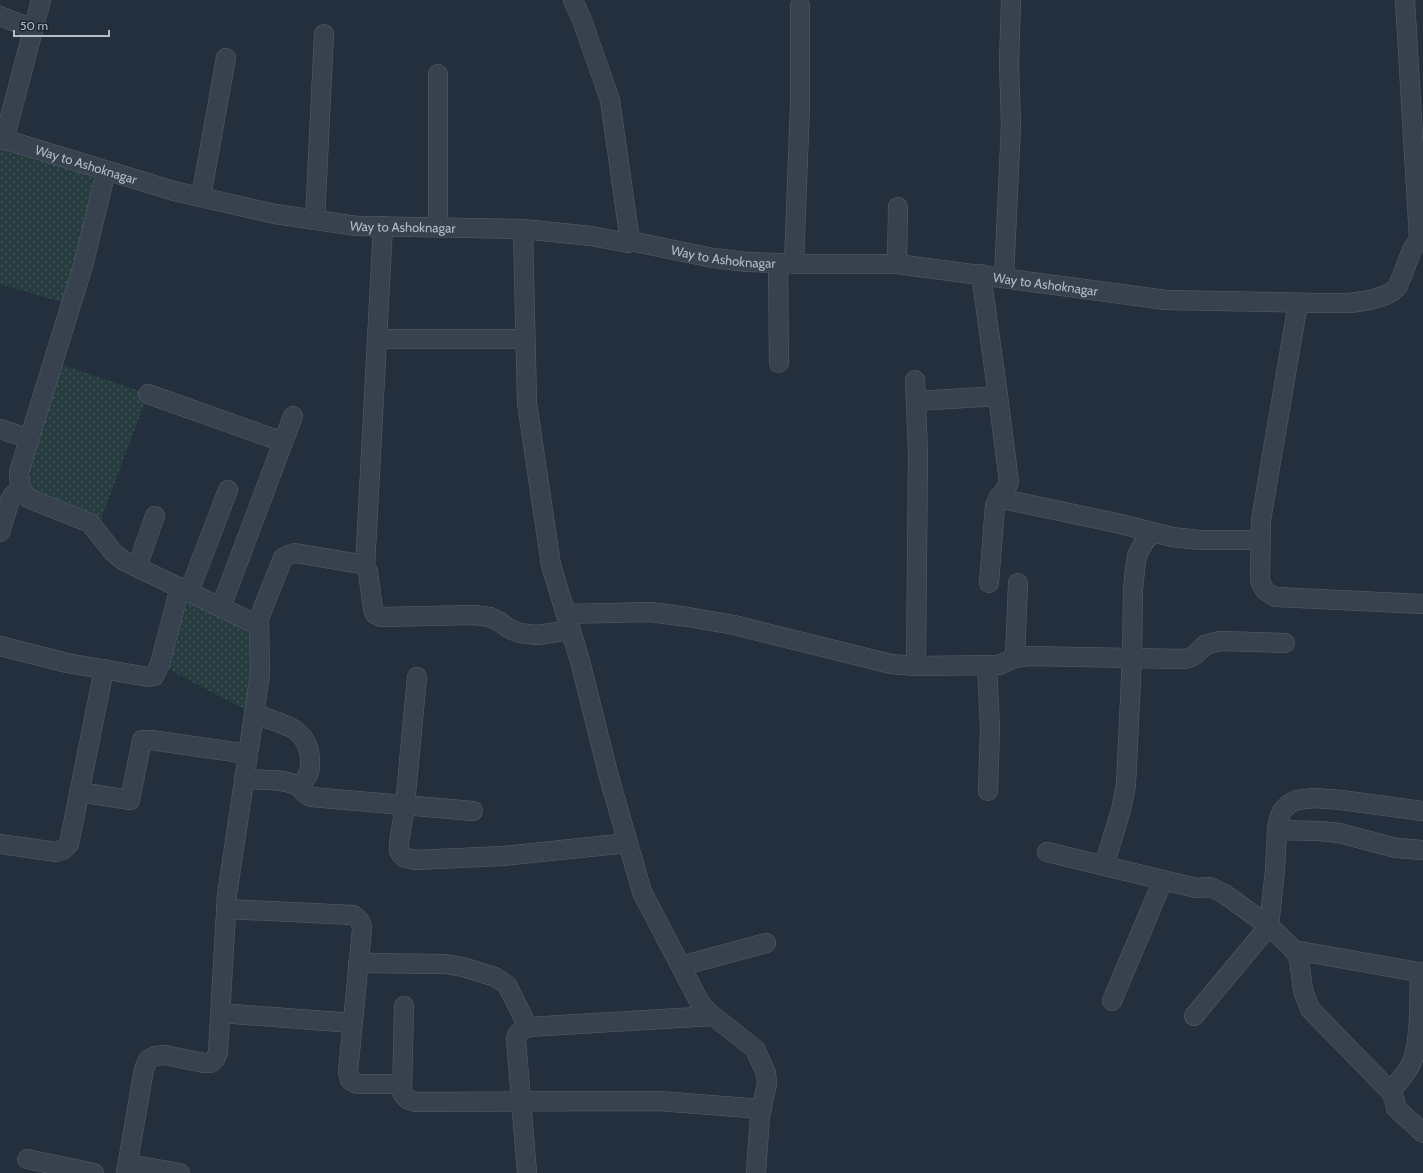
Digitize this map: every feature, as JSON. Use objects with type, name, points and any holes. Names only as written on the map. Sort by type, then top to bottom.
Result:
[{"type":"street","points":[[2,139],[42,0]]},
{"type":"street","points":[[574,0],[610,100],[630,241]]},
{"type":"street","points":[[1004,277],[1011,125],[1011,0]]},
{"type":"street","points":[[1405,0],[1421,238]]},
{"type":"street","points":[[779,363],[800,105],[800,6]]},
{"type":"street","points":[[0,16],[33,29]]},
{"type":"street","points":[[315,220],[324,34]]},
{"type":"street","points":[[201,197],[226,58]]},
{"type":"street","points":[[438,74],[438,227]]},
{"type":"street","name":"Way to Ashoknagar","points":[[2,139],[174,191],[275,214],[357,226],[523,229],[590,236],[628,243],[630,241],[713,258],[747,262],[897,264],[1004,277],[1166,300],[1298,303],[1370,300],[1386,295],[1398,286],[1412,250],[1421,238]]},
{"type":"street","points":[[106,171],[83,266],[19,472],[21,490],[28,498],[90,523],[113,552],[124,561],[249,621],[254,621],[259,618]]},
{"type":"street","points":[[897,264],[898,206]]},
{"type":"street","points":[[365,567],[383,226]]},
{"type":"street","points":[[523,229],[527,403],[542,494],[546,540],[551,564],[580,661],[609,777],[642,892],[700,1003],[708,1012],[755,1049],[766,1073],[767,1084],[762,1109],[756,1173]]},
{"type":"street","points":[[981,274],[1008,482],[1007,487],[998,498],[995,506],[989,583]]},
{"type":"street","points":[[1298,303],[1261,520],[1260,580],[1263,588],[1268,594],[1276,597],[1423,604]]},
{"type":"street","points":[[377,339],[525,339]]},
{"type":"street","points":[[915,380],[918,453],[916,666]]},
{"type":"street","points":[[148,394],[283,442]]},
{"type":"street","points":[[916,401],[998,396]]},
{"type":"street","points":[[221,607],[293,416]]},
{"type":"street","points":[[0,429],[30,439]]},
{"type":"street","points":[[0,532],[10,500],[14,494],[21,490]]},
{"type":"street","points":[[0,646],[67,663],[148,677],[154,676],[160,664],[184,589],[228,490]]},
{"type":"street","points":[[998,498],[1121,524],[1151,533],[1172,537],[1200,540],[1260,540]]},
{"type":"street","points":[[138,567],[155,516]]},
{"type":"street","points":[[1104,866],[1121,810],[1126,785],[1135,569],[1137,556],[1151,533]]},
{"type":"street","points":[[180,1173],[127,1169],[144,1069],[148,1060],[155,1056],[165,1055],[211,1063],[215,1059],[218,1052],[226,909],[230,871],[260,674],[259,618],[283,558],[288,555],[295,553],[360,564],[365,567],[368,572],[373,610],[375,614],[381,617],[474,614],[490,617],[519,633],[537,635],[568,622],[650,612],[734,625],[891,664],[916,666],[999,665],[1015,658],[1028,656],[1182,659],[1195,655],[1205,645],[1220,641],[1285,643]]},
{"type":"street","points":[[1015,658],[1018,583]]},
{"type":"street","points":[[987,665],[990,728],[988,791]]},
{"type":"street","points":[[0,844],[56,852],[63,850],[69,844],[104,669]]},
{"type":"street","points":[[417,677],[405,805],[399,843],[399,851],[403,857],[414,860],[502,856],[628,843]]},
{"type":"street","points":[[254,714],[294,729],[303,737],[309,748],[311,768],[307,779],[299,786]]},
{"type":"street","points":[[79,792],[130,800],[142,740],[248,754]]},
{"type":"street","points":[[244,779],[285,781],[299,786],[304,794],[311,798],[473,811]]},
{"type":"street","points":[[1194,1016],[1269,926],[1275,870],[1277,830],[1282,811],[1289,804],[1297,800],[1314,798],[1341,800],[1423,811]]},
{"type":"street","points":[[1277,830],[1339,833],[1396,848],[1423,850]]},
{"type":"street","points":[[1047,852],[1196,888],[1210,887],[1223,893],[1269,926],[1294,950],[1299,959],[1304,994],[1310,1009],[1391,1092],[1396,1108],[1423,1133]]},
{"type":"street","points":[[1112,1001],[1163,880]]},
{"type":"street","points":[[226,909],[353,915],[361,922],[362,929],[348,1072],[350,1080],[357,1084],[402,1084]]},
{"type":"street","points":[[681,966],[766,943]]},
{"type":"street","points":[[1294,950],[1422,973],[1416,1050],[1411,1064],[1391,1092]]},
{"type":"street","points":[[358,963],[445,964],[463,967],[494,977],[507,985],[528,1027]]},
{"type":"street","points":[[404,1006],[402,1093],[407,1099],[416,1102],[659,1101],[762,1109]]},
{"type":"street","points":[[220,1013],[352,1023]]},
{"type":"street","points":[[527,1173],[516,1040],[517,1034],[521,1030],[528,1027],[713,1016]]},
{"type":"street","points":[[26,1159],[94,1173]]},
{"type":"green space","points":[[0,139],[106,171],[71,305],[0,284]]},
{"type":"green space","points":[[54,362],[148,394],[97,530],[21,490]]},
{"type":"green space","points":[[180,587],[259,618],[254,714],[160,665]]}]
